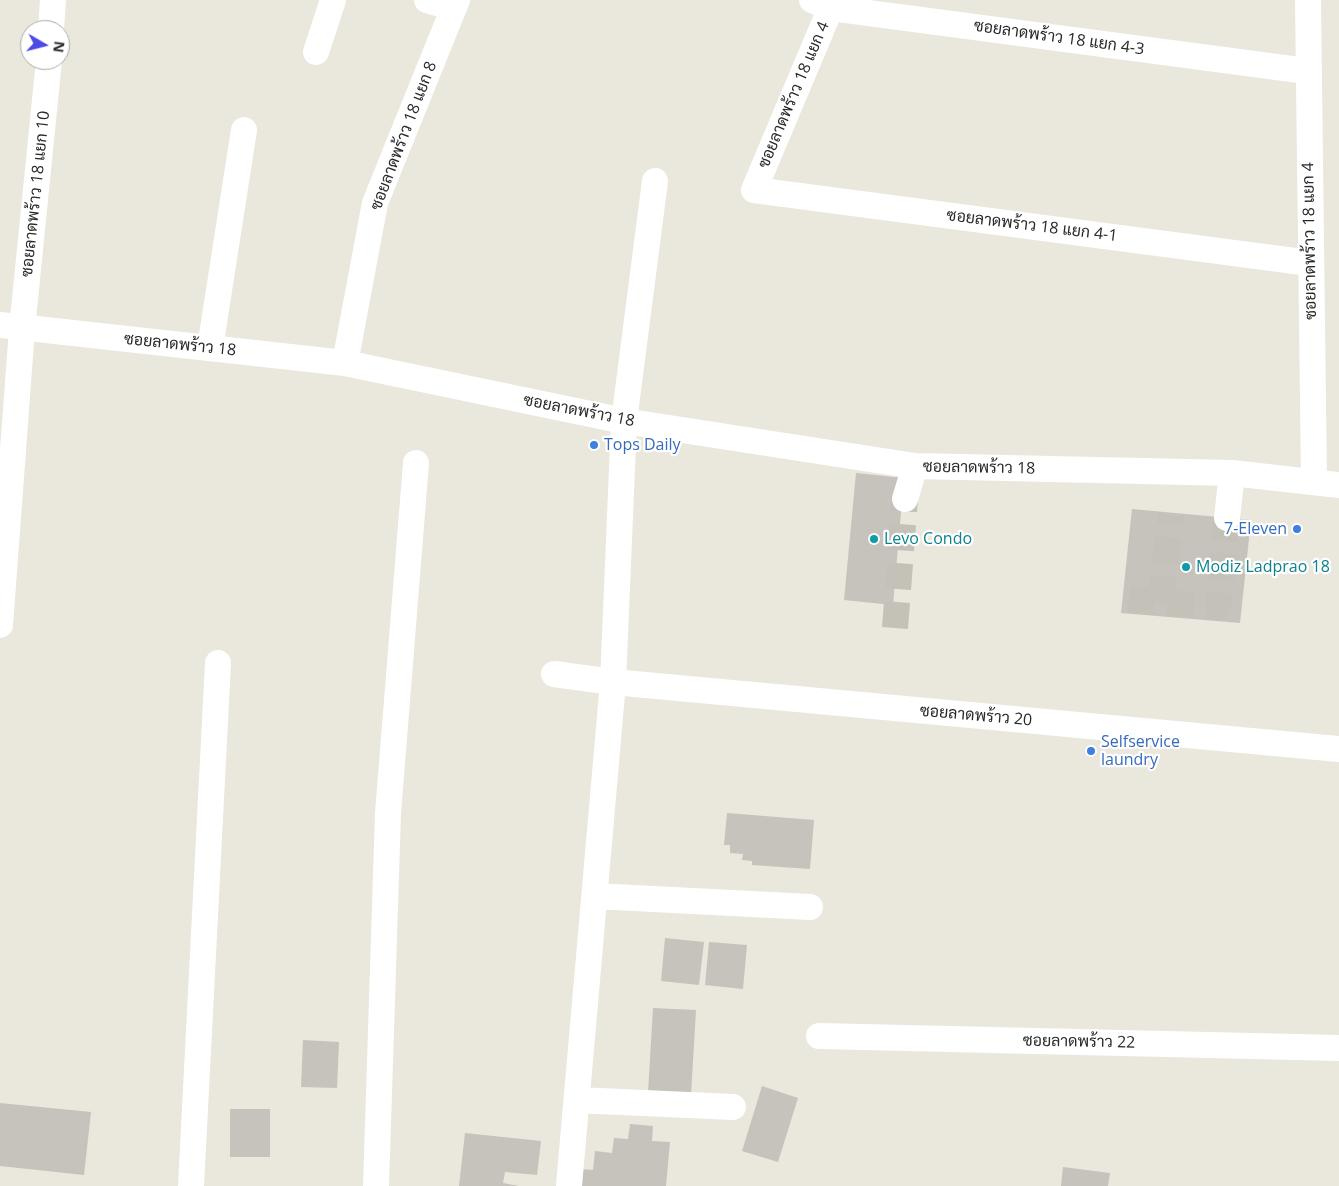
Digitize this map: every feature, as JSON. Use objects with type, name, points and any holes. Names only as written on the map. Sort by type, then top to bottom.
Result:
[{"type":"street","points":[[52,20],[53,0]]},
{"type":"street","points":[[316,52],[333,0]]},
{"type":"street","points":[[427,0],[455,4]]},
{"type":"street","name":"ซอยลาดพร้าว 18 แยก 4","points":[[1308,0],[1307,71],[1314,482]]},
{"type":"street","name":"ซอยลาดพร้าว 18 แยก 4","points":[[754,190],[826,3]]},
{"type":"street","name":"ซอยลาดพร้าว 18 แยก 4-3","points":[[826,3],[1307,71]]},
{"type":"street","name":"ซอยลาดพร้าว 18 แยก 8","points":[[345,363],[375,203],[455,4]]},
{"type":"street","name":"ซอยลาดพร้าว 18 แยก 10","points":[[0,625],[11,327],[48,70]]},
{"type":"street","points":[[210,348],[244,130]]},
{"type":"street","points":[[569,1186],[613,682],[624,421],[655,181]]},
{"type":"street","name":"ซอยลาดพร้าว 18 แยก 4-1","points":[[754,190],[1310,262]]},
{"type":"street","name":"ซอยลาดพร้าว 18","points":[[11,327],[345,363],[624,421],[915,466],[1232,473],[1339,485]]},
{"type":"street","points":[[376,1186],[388,813],[416,463]]},
{"type":"street","points":[[904,499],[915,466]]},
{"type":"street","points":[[1226,518],[1232,473]]},
{"type":"street","points":[[191,1186],[218,664]]},
{"type":"street","name":"ซอยลาดพร้าว 20","points":[[554,674],[613,682],[1339,750]]},
{"type":"street","points":[[595,896],[810,907]]},
{"type":"street","name":"ซอยลาดพร้าว 22","points":[[819,1036],[1339,1048]]},
{"type":"street","points":[[577,1100],[733,1107]]},
{"type":"building","name":"Levo Condo","points":[[856,473],[904,478],[893,605],[844,600]]},
{"type":"building","name":"Modiz Ladprao 18","points":[[1132,509],[1251,520],[1240,623],[1121,613]]},
{"type":"building","points":[[727,813],[814,820],[810,869],[752,865],[752,861],[742,860],[743,854],[730,853],[730,845],[724,845]]},
{"type":"building","points":[[665,938],[704,942],[699,985],[661,981]]},
{"type":"building","points":[[709,942],[747,945],[743,989],[705,985]]},
{"type":"building","points":[[653,1008],[696,1010],[691,1095],[648,1093]]},
{"type":"building","points":[[303,1040],[339,1042],[337,1088],[301,1087]]},
{"type":"building","points":[[762,1086],[798,1098],[778,1162],[742,1151]]},
{"type":"building","points":[[0,1103],[91,1112],[84,1175],[0,1166]]},
{"type":"building","points":[[230,1109],[270,1109],[270,1157],[230,1157]]},
{"type":"building","points":[[630,1124],[653,1126],[652,1141],[670,1142],[666,1186],[579,1186],[580,1169],[593,1170],[595,1151],[612,1153],[614,1138],[628,1139]]},
{"type":"building","points":[[465,1133],[541,1141],[537,1175],[505,1172],[503,1183],[519,1186],[459,1186]]},
{"type":"building","points":[[1063,1167],[1110,1173],[1108,1186],[1061,1186]]},
{"type":"tunnel","points":[[895,628],[905,499]]},
{"type":"tunnel","points":[[1160,602],[1171,515]]},
{"type":"tunnel","points":[[1129,599],[1218,607],[1227,518]]},
{"type":"place","name":"Tops Daily","points":[[594,445]]},
{"type":"place","name":"7-Eleven","points":[[1297,529]]},
{"type":"place","name":"Levo Condo","points":[[874,539]]},
{"type":"place","name":"Modiz Ladprao 18","points":[[1186,567]]},
{"type":"place","name":"Selfservice laundry","points":[[1091,751]]}]
